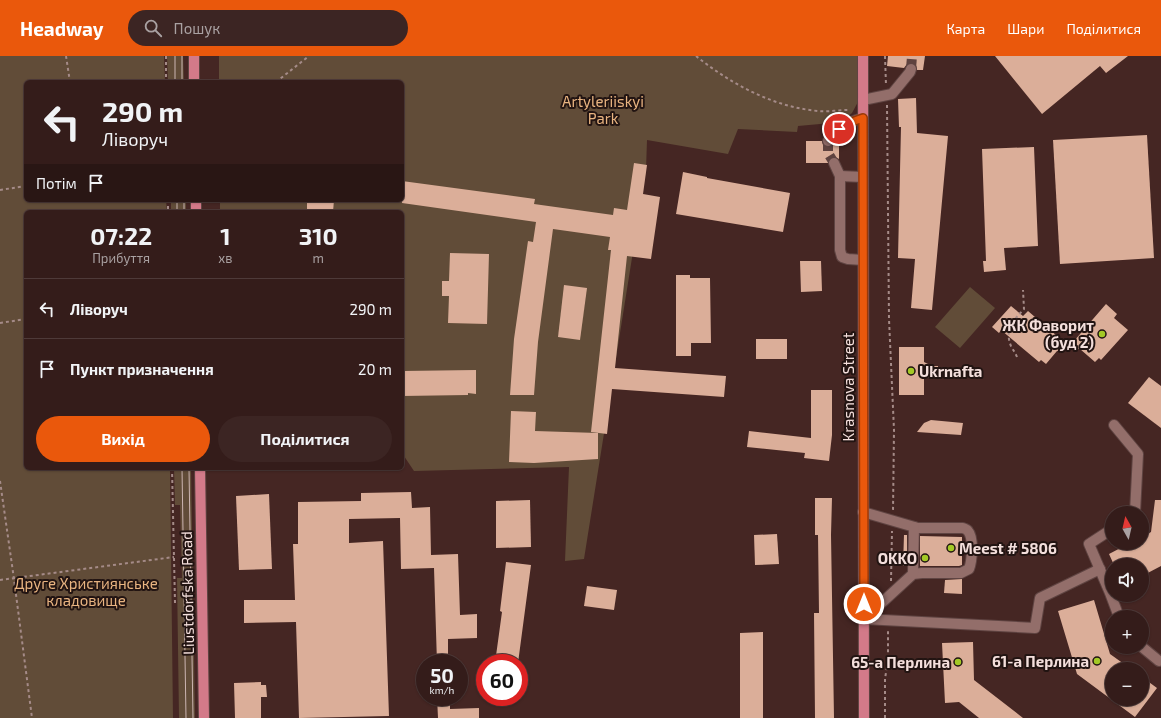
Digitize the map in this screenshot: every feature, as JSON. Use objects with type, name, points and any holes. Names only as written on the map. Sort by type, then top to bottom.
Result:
[{"type":"main road","points":[[194,56],[194,80]]},
{"type":"main road","name":"Krasnova Street","points":[[863,56],[864,718]]},
{"type":"main road","name":"Liustdorfska Road","points":[[200,470],[204,718]]},
{"type":"lane","points":[[863,100],[892,94],[911,69]]},
{"type":"lane","points":[[828,141],[833,132],[849,123],[863,118]]},
{"type":"lane","points":[[834,163],[840,176],[840,250],[842,257],[863,260]]},
{"type":"lane","points":[[840,176],[863,177]]},
{"type":"lane","points":[[1114,425],[1138,454],[1135,506]]},
{"type":"lane","points":[[864,512],[918,528],[963,528],[968,531],[972,539],[972,562],[969,569],[961,574],[913,574],[864,619]]},
{"type":"lane","points":[[913,574],[914,527]]},
{"type":"lane","points":[[1105,534],[1089,544],[1116,610]]},
{"type":"lane","points":[[864,619],[1034,629],[1040,598],[1100,569]]},
{"type":"lane","points":[[1149,653],[1159,661]]},
{"type":"path","points":[[66,56],[70,80]]},
{"type":"path","points":[[166,56],[166,80]]},
{"type":"path","points":[[279,80],[309,56]]},
{"type":"path","points":[[696,56],[712,69],[758,96],[818,112],[849,110]]},
{"type":"path","points":[[885,56],[889,319],[894,430],[890,596]]},
{"type":"path","points":[[0,190],[24,186]]},
{"type":"path","points":[[1017,357],[1010,343],[1009,335],[1011,324],[1024,309],[1023,290]]},
{"type":"path","points":[[0,323],[24,319]]},
{"type":"path","points":[[172,470],[175,602]]},
{"type":"path","points":[[0,481],[32,718]]},
{"type":"path","points":[[0,580],[174,557]]},
{"type":"path","points":[[885,718],[885,679],[888,659],[888,628]]},
{"type":"green space","name":"Друге Християнське кладовище","points":[[0,56],[164,56],[165,80],[24,80],[24,202],[166,202],[167,210],[24,210],[24,470],[170,470],[173,718],[0,718]]},
{"type":"green space","points":[[167,56],[183,56],[184,80],[168,80]]},
{"type":"green space","name":"Artyleriiskyi Park","points":[[219,56],[859,56],[859,100],[852,113],[845,119],[831,123],[798,126],[797,132],[738,129],[728,154],[647,140],[646,170],[584,559],[565,561],[569,467],[414,471],[404,456],[404,210],[220,210],[220,202],[404,202],[404,80],[219,80]]},
{"type":"green space","points":[[171,202],[186,202],[186,210],[171,210]]},
{"type":"green space","points":[[970,287],[995,308],[960,348],[935,327]]},
{"type":"green space","points":[[174,470],[191,470],[195,718],[179,718],[177,578],[182,578],[180,505],[175,505]]},
{"type":"building","points":[[888,56],[925,56],[923,70],[917,70],[916,65],[913,63],[907,64],[904,68],[887,66]]},
{"type":"building","points":[[995,56],[1128,56],[1106,73],[1100,66],[1042,114]]},
{"type":"building","points":[[916,98],[917,133],[948,136],[932,310],[911,308],[915,259],[898,258],[901,127],[899,127],[898,99]]},
{"type":"building","points":[[1147,135],[1154,258],[1060,264],[1053,140]]},
{"type":"building","points":[[806,141],[822,141],[823,145],[828,147],[832,146],[835,141],[839,141],[839,159],[834,157],[829,159],[828,163],[806,163]]},
{"type":"building","points":[[1034,147],[1038,246],[1004,248],[1006,270],[984,272],[983,261],[986,261],[982,149]]},
{"type":"building","points":[[634,163],[647,165],[643,194],[660,197],[651,259],[627,256],[615,368],[726,376],[724,397],[612,389],[607,434],[591,432],[611,250],[608,250],[610,237],[553,229],[538,342],[534,395],[510,395],[514,339],[528,241],[533,242],[536,222],[402,202],[404,202],[404,181],[535,199],[534,204],[613,215],[614,208],[627,210]]},
{"type":"building","points":[[683,172],[707,178],[790,193],[783,232],[676,214]]},
{"type":"building","points":[[307,202],[334,202],[333,210],[307,210]]},
{"type":"building","points":[[450,253],[489,254],[487,324],[448,323],[449,296],[442,296],[442,281],[449,281]]},
{"type":"building","points":[[800,261],[821,261],[822,291],[801,292]]},
{"type":"building","points":[[676,275],[690,275],[690,278],[710,278],[711,343],[691,343],[691,356],[676,356]]},
{"type":"building","points":[[564,285],[587,288],[580,340],[558,337]]},
{"type":"building","name":"ЖК Фаворит (буд 2)","points":[[1106,304],[1117,314],[1114,318],[1128,330],[1101,360],[1099,358],[1095,362],[1080,349],[1057,351],[1046,364],[1041,360],[1039,362],[1001,330],[999,333],[992,327],[1011,306],[1023,316],[1028,311],[1064,342],[1074,341]]},
{"type":"building","points":[[756,339],[787,339],[787,359],[756,359]]},
{"type":"building","name":"Ukrnafta","points":[[899,347],[924,347],[924,362],[932,366],[938,366],[938,376],[924,378],[924,395],[899,395]]},
{"type":"building","points":[[476,370],[476,394],[468,393],[468,395],[404,396],[404,371]]},
{"type":"building","points":[[1149,377],[1161,386],[1161,428],[1128,403]]},
{"type":"building","points":[[811,390],[832,390],[832,435],[829,461],[804,458],[805,453],[747,447],[749,431],[811,438]]},
{"type":"building","points":[[511,411],[536,412],[535,431],[598,433],[598,459],[534,463],[509,462]]},
{"type":"building","points":[[931,420],[963,423],[961,435],[917,432],[924,423]]},
{"type":"building","points":[[411,492],[412,508],[430,507],[431,555],[458,554],[460,615],[477,614],[477,638],[448,639],[448,654],[437,654],[434,568],[401,569],[400,518],[349,519],[349,543],[383,541],[389,716],[299,718],[296,622],[244,623],[244,600],[295,600],[293,544],[298,544],[298,502],[361,501],[361,493]]},
{"type":"building","points":[[269,494],[272,569],[239,570],[236,496]]},
{"type":"building","points":[[815,498],[832,498],[831,535],[834,718],[815,718],[814,613],[819,613],[818,535],[815,535]]},
{"type":"building","points":[[530,500],[531,547],[496,548],[496,501]]},
{"type":"building","points":[[1155,500],[1161,500],[1161,566],[1149,572],[1149,558],[1111,558],[1109,554],[1117,550],[1149,550],[1149,533],[1151,532]]},
{"type":"building","points":[[777,534],[779,564],[755,565],[754,535]]},
{"type":"building","points":[[904,535],[907,535],[907,566],[903,566]]},
{"type":"building","points":[[920,536],[962,537],[962,565],[920,566]]},
{"type":"building","points":[[506,562],[531,565],[519,654],[496,654],[502,612],[500,611]]},
{"type":"building","points":[[962,579],[962,594],[944,593],[945,580]]},
{"type":"building","points":[[587,586],[617,590],[614,610],[584,606]]},
{"type":"building","name":"61-а Перлина","points":[[1094,600],[1105,637],[1105,654],[1110,654],[1121,662],[1105,662],[1105,695],[1077,674],[1058,611]]},
{"type":"building","points":[[763,632],[763,718],[740,718],[740,633]]},
{"type":"building","name":"65-а Перлина","points":[[973,642],[974,680],[1023,718],[979,718],[959,702],[945,703],[942,643]]},
{"type":"building","points":[[261,682],[261,685],[266,685],[267,697],[261,697],[261,718],[235,718],[234,683]]},
{"type":"building","name":"61-а Перлина","points":[[1149,682],[1157,688],[1149,699]]},
{"type":"building","points":[[437,706],[450,706],[450,709],[479,708],[479,718],[438,718]]},
{"type":"building","name":"61-а Перлина","points":[[1120,706],[1143,706],[1135,717]]},
{"type":"tunnel","points":[[911,69],[912,56]]},
{"type":"tunnel","points":[[828,141],[828,153],[834,163]]},
{"type":"tram line","points":[[175,56],[175,80]]},
{"type":"tram line","points":[[182,56],[182,80]]},
{"type":"tram line","points":[[177,202],[177,210]]},
{"type":"tram line","points":[[184,202],[184,210]]},
{"type":"tram line","points":[[182,470],[186,718]]},
{"type":"tram line","points":[[189,470],[193,718]]},
{"type":"place","name":"ЖК Фаворит (буд 2)","points":[[1102,334]]},
{"type":"place","name":"Ukrnafta","points":[[911,371]]},
{"type":"place","name":"Meest # 5806","points":[[951,548]]},
{"type":"place","name":"OKKO","points":[[925,558]]},
{"type":"place","name":"61-а Перлина","points":[[1097,661]]},
{"type":"place","name":"65-а Перлина","points":[[958,662]]},
{"type":"route","points":[[839,129],[849,123],[863,118],[864,604]]}]
